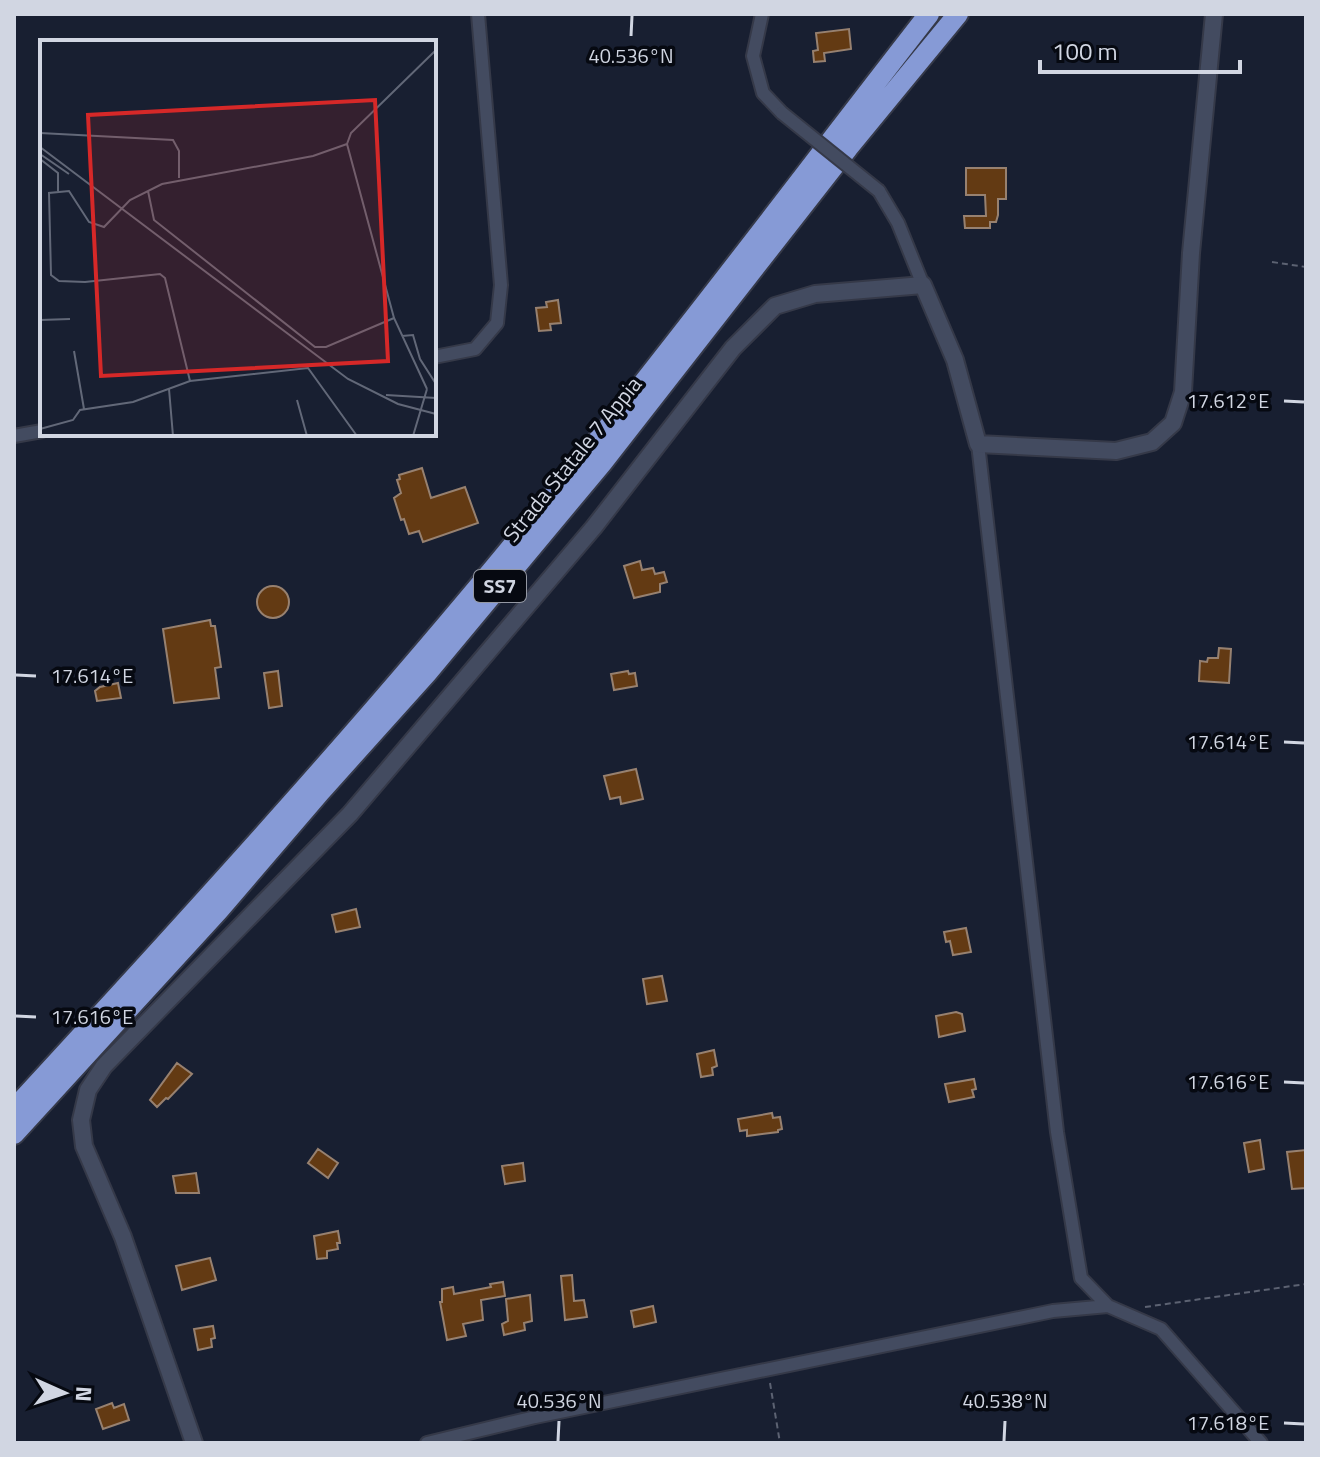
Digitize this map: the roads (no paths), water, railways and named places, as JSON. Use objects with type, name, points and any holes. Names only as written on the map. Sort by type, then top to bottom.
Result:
[{"type":"highway","name":"Strada Statale 7 Appia","points":[[14,1109],[206,900],[425,650],[589,452],[929,14]]},
{"type":"highway","name":"Strada Statale 7 Appia","points":[[14,1134],[219,910],[427,673],[602,463],[848,148],[958,14]]},
{"type":"street","points":[[436,357],[475,349],[497,323],[501,285],[478,14]]},
{"type":"street","points":[[762,14],[753,56],[763,93],[782,113],[879,191],[898,223],[955,360],[978,444],[1057,1132],[1081,1278],[1114,1309],[1161,1329],[1261,1443]]},
{"type":"street","points":[[978,444],[1116,451],[1152,442],[1173,423],[1183,392],[1191,253],[1214,14]]},
{"type":"street","points":[[194,1443],[123,1237],[84,1146],[81,1120],[88,1090],[104,1066],[350,814],[594,527],[733,348],[775,306],[815,294],[923,285]]},
{"type":"street","points":[[14,436],[40,431]]},
{"type":"street","points":[[427,1443],[535,1417],[1053,1311],[1114,1309]]}]
